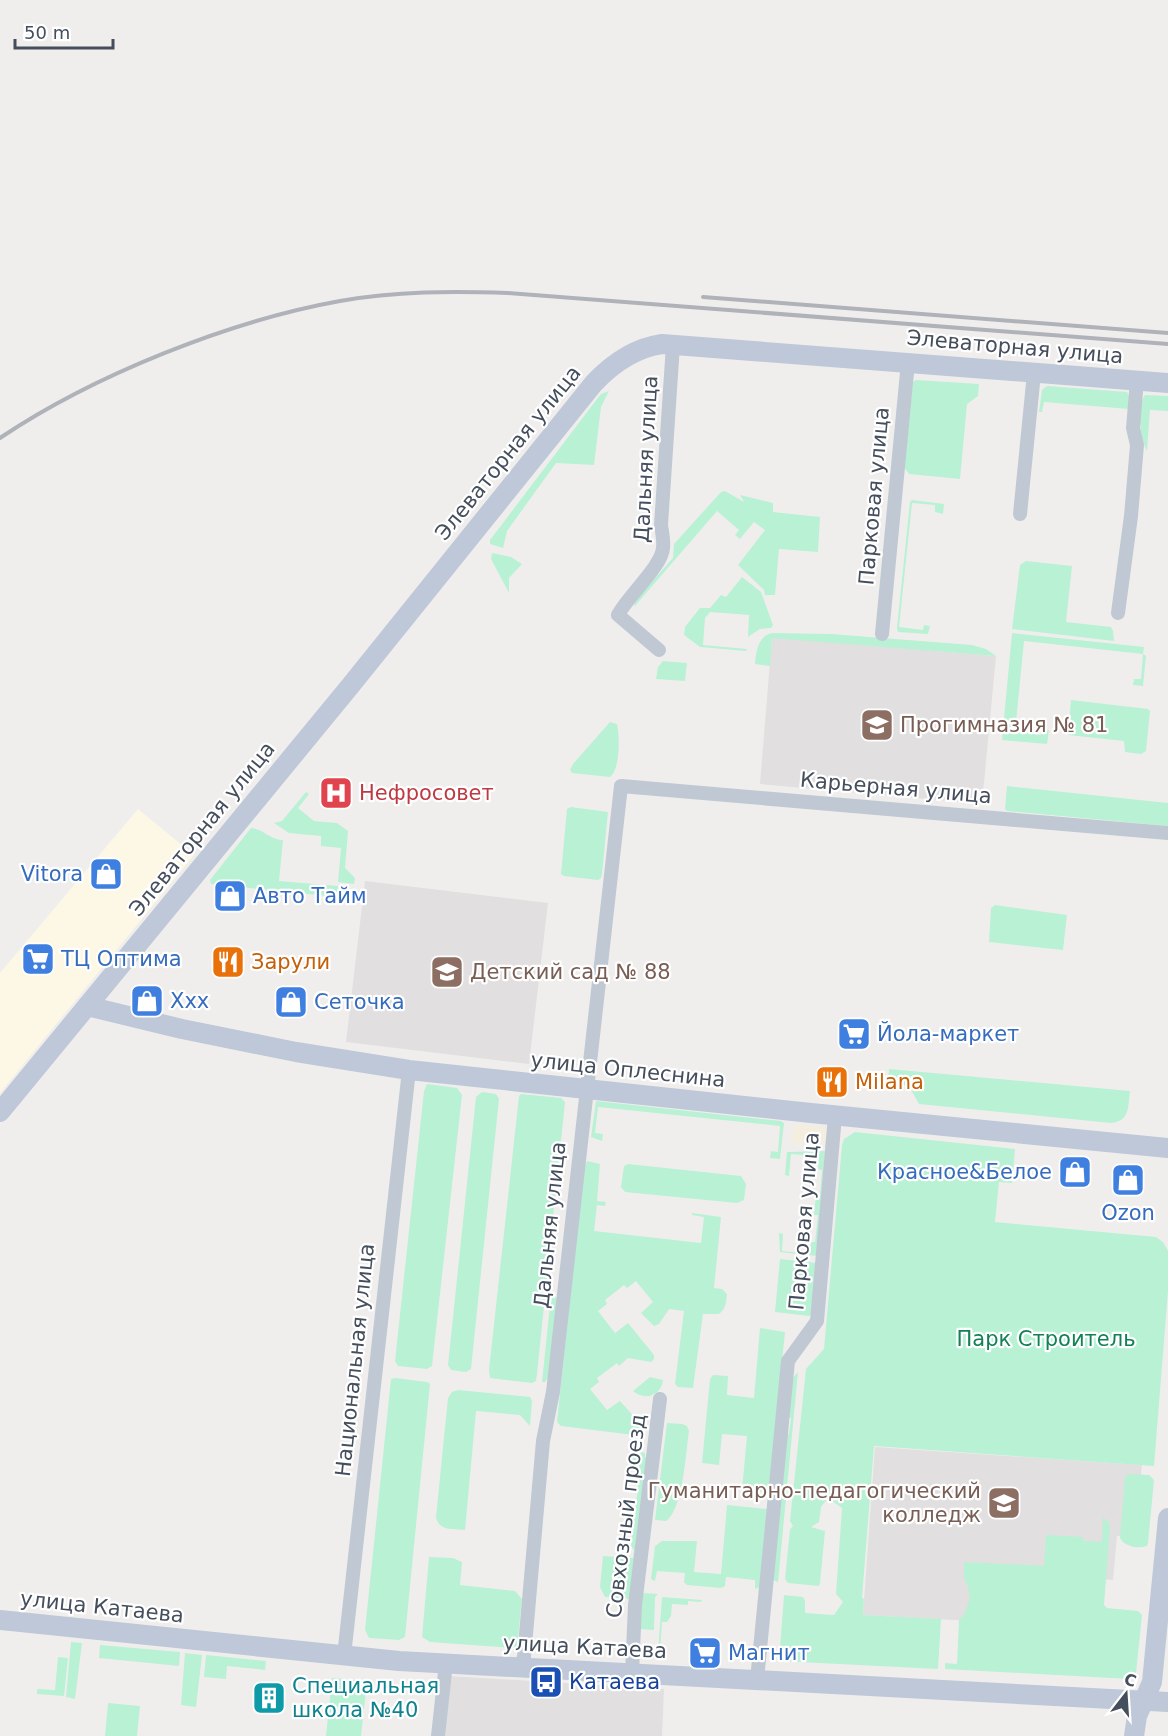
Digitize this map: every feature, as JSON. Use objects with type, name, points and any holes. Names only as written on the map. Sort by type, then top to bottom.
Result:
[{"type":"street","name":"Элеваторная улица","points":[[0,1112],[386,643],[594,383],[615,363],[633,352],[652,346],[673,345],[1168,383]]},
{"type":"street","name":"Дальняя улица","points":[[659,650],[618,615],[624,604],[650,574],[663,551],[661,525],[673,345]]},
{"type":"street","name":"Парковая улица","points":[[882,634],[908,362]]},
{"type":"street","points":[[1020,514],[1034,373]]},
{"type":"street","points":[[1118,613],[1131,516],[1137,445],[1133,428],[1137,380]]},
{"type":"street","name":"Дальняя улица","points":[[520,1668],[524,1657],[543,1441],[553,1392],[621,786]]},
{"type":"street","name":"Карьерная улица","points":[[621,786],[1168,833]]},
{"type":"street","name":"улица Оплеснина","points":[[87,1006],[296,1052],[409,1070],[835,1116],[1168,1148]]},
{"type":"street","name":"Национальная улица","points":[[344,1656],[409,1070]]},
{"type":"street","name":"Парковая улица","points":[[757,1680],[788,1361],[817,1322],[835,1116]]},
{"type":"street","name":"Совхозный проезд","points":[[632,1673],[635,1605],[660,1399]]},
{"type":"street","points":[[1134,1736],[1137,1716],[1152,1682],[1168,1518]]},
{"type":"street","name":"улица Катаева","points":[[0,1620],[344,1656],[520,1668],[1168,1702]]},
{"type":"street","points":[[438,1736],[446,1663]]},
{"type":"shaded area","name":"Прогимназия № 81","points":[[772,637],[996,656],[982,804],[760,784]]},
{"type":"shaded area","points":[[138,809],[194,855],[0,1093],[0,973]]},
{"type":"shaded area","name":"Детский сад № 88","points":[[365,881],[548,903],[529,1064],[346,1042]]},
{"type":"shaded area","name":"Гуманитарно-педагогический колледж","points":[[875,1447],[1142,1465],[1134,1536],[1117,1536],[1113,1580],[1012,1573],[1009,1623],[863,1615]]},
{"type":"shaded area","points":[[448,1676],[664,1689],[662,1736],[443,1736]]},
{"type":"green space","points":[[916,380],[979,384],[978,396],[967,404],[960,479],[909,474],[904,467],[913,382]]},
{"type":"green space","points":[[1047,386],[1127,392],[1130,398],[1129,409],[1044,402],[1042,412],[1039,412],[1042,390]]},
{"type":"green space","points":[[609,391],[601,407],[594,465],[556,463],[507,531],[503,548],[490,544],[490,540],[597,399],[601,394]]},
{"type":"green space","points":[[1145,395],[1168,396],[1168,411],[1150,410],[1147,451],[1140,423],[1142,401]]},
{"type":"green space","points":[[725,491],[744,502],[740,495],[773,503],[773,512],[820,517],[818,552],[779,549],[775,595],[765,595],[764,590],[738,565],[765,530],[754,522],[740,539],[735,535],[739,530],[717,511],[634,607],[635,601],[673,558],[674,544],[721,492]]},
{"type":"green space","points":[[912,500],[944,504],[943,514],[935,512],[935,505],[912,503],[899,627],[923,630],[924,625],[930,626],[928,634],[898,632],[897,628]]},
{"type":"green space","points":[[492,553],[511,557],[522,564],[509,578],[509,593],[491,559]]},
{"type":"green space","points":[[1026,561],[1072,566],[1066,622],[1111,627],[1114,641],[1012,629],[1020,565]]},
{"type":"green space","points":[[742,577],[761,592],[773,625],[771,628],[760,629],[748,637],[749,615],[710,612],[705,618],[703,645],[747,649],[746,651],[700,647],[684,635],[685,627],[700,608],[710,608],[721,595],[726,597]]},
{"type":"green space","points":[[772,633],[831,634],[972,645],[986,649],[996,656],[772,638],[770,666],[755,664],[761,641]]},
{"type":"green space","points":[[1012,633],[1144,647],[1143,654],[1024,641],[1015,732],[1041,735],[1042,729],[1049,730],[1047,744],[1002,740]]},
{"type":"green space","points":[[1143,654],[1146,656],[1143,686],[1133,685],[1134,679],[1141,679]]},
{"type":"green space","points":[[663,661],[687,663],[685,681],[656,679],[658,667]]},
{"type":"green space","points":[[1071,700],[1148,709],[1150,711],[1146,751],[1141,754],[1125,752],[1124,741],[1068,735]]},
{"type":"green space","points":[[610,722],[617,724],[619,736],[616,767],[613,773],[610,777],[572,773],[570,770],[573,764]]},
{"type":"green space","points":[[1007,786],[1168,803],[1168,826],[1007,811],[1005,809]]},
{"type":"green space","points":[[306,792],[309,794],[298,808],[314,821],[337,823],[348,831],[345,868],[355,878],[354,884],[338,882],[341,848],[321,846],[321,836],[289,833],[274,823],[282,821]]},
{"type":"green space","points":[[571,807],[608,812],[602,874],[598,880],[561,874],[567,809]]},
{"type":"green space","points":[[251,828],[283,840],[279,881],[338,886],[337,897],[211,884],[210,880]]},
{"type":"green space","points":[[995,905],[1067,915],[1063,950],[989,942],[991,908]]},
{"type":"green space","points":[[889,1069],[1130,1091],[1128,1108],[1122,1119],[1111,1123],[919,1104],[909,1086],[888,1082]]},
{"type":"green space","points":[[427,1084],[457,1088],[462,1095],[432,1366],[427,1369],[398,1366],[395,1361],[424,1091]]},
{"type":"green space","points":[[482,1092],[496,1094],[499,1099],[471,1369],[466,1372],[451,1370],[448,1365],[476,1097]]},
{"type":"green space","points":[[521,1094],[561,1098],[565,1102],[537,1374],[536,1381],[532,1383],[490,1378],[489,1370]]},
{"type":"green space","points":[[596,1101],[781,1121],[784,1123],[780,1159],[770,1158],[771,1151],[778,1152],[780,1126],[598,1107],[595,1133],[603,1134],[602,1141],[591,1137]]},
{"type":"green space","name":"Парк Строитель","points":[[855,1132],[1015,1149],[1012,1183],[999,1182],[995,1222],[1156,1237],[1163,1242],[1168,1251],[1168,1291],[1154,1466],[874,1446],[862,1598],[864,1599],[863,1615],[941,1619],[938,1669],[779,1661],[784,1595],[803,1597],[805,1613],[834,1615],[843,1602],[836,1594],[842,1508],[828,1498],[821,1507],[819,1522],[811,1527],[825,1531],[819,1586],[788,1583],[785,1579],[790,1529],[793,1526],[790,1521],[806,1369],[824,1349],[842,1145],[844,1139]]},
{"type":"green space","points":[[825,1151],[817,1256],[780,1252],[779,1233],[783,1234],[782,1251],[810,1254],[811,1242],[815,1242],[818,1215],[814,1215],[816,1195],[820,1195],[822,1170],[818,1169],[819,1156],[791,1154],[789,1176],[785,1175],[787,1152]]},
{"type":"green space","points":[[587,1161],[600,1164],[597,1201],[606,1202],[605,1206],[597,1205],[594,1231],[701,1243],[704,1217],[692,1215],[692,1213],[721,1217],[714,1288],[722,1289],[727,1294],[724,1307],[719,1314],[703,1314],[693,1388],[678,1387],[675,1384],[684,1311],[669,1309],[659,1324],[654,1326],[641,1313],[653,1302],[636,1281],[627,1288],[624,1285],[605,1300],[607,1304],[598,1311],[615,1333],[628,1323],[654,1355],[651,1362],[628,1358],[619,1366],[617,1363],[597,1378],[599,1382],[590,1389],[607,1410],[620,1401],[645,1429],[642,1436],[561,1426],[557,1422],[584,1168]]},
{"type":"green space","points":[[628,1164],[741,1176],[746,1184],[744,1200],[737,1203],[625,1192],[621,1187],[624,1166]]},
{"type":"green space","points":[[780,1259],[817,1263],[812,1314],[809,1316],[775,1312]]},
{"type":"green space","points":[[551,1295],[557,1298],[549,1376],[545,1382],[542,1382]]},
{"type":"green space","points":[[760,1328],[785,1332],[769,1488],[765,1492],[742,1490],[747,1436],[722,1434],[719,1465],[702,1463],[710,1379],[713,1375],[728,1376],[727,1395],[754,1398]]},
{"type":"green space","points":[[798,1372],[778,1582],[773,1580],[786,1434],[789,1434],[791,1418],[788,1417],[792,1379]]},
{"type":"green space","points":[[650,1377],[663,1380],[656,1393],[642,1396],[633,1391]]},
{"type":"green space","points":[[391,1379],[430,1384],[405,1637],[399,1640],[369,1638],[365,1630]]},
{"type":"green space","points":[[458,1390],[530,1397],[532,1401],[530,1426],[520,1415],[476,1411],[465,1530],[443,1527],[436,1517],[448,1398],[452,1392]]},
{"type":"green space","points":[[667,1423],[682,1424],[687,1426],[689,1431],[680,1493],[672,1515],[666,1521],[655,1520]]},
{"type":"green space","points":[[633,1451],[645,1453],[645,1457],[649,1458],[630,1599],[605,1597],[600,1587],[603,1556],[633,1558],[634,1550],[631,1546],[640,1471],[632,1467]]},
{"type":"green space","points":[[1129,1474],[1149,1475],[1154,1480],[1148,1543],[1143,1547],[1128,1545],[1120,1538],[1125,1477]]},
{"type":"green space","points":[[727,1505],[767,1509],[758,1588],[755,1589],[755,1580],[726,1577],[725,1586],[721,1588],[687,1585],[684,1582],[685,1573],[657,1571],[655,1581],[651,1579],[655,1546],[662,1541],[697,1541],[694,1572],[721,1574]]},
{"type":"green space","points":[[1103,1517],[1110,1527],[1104,1605],[1107,1608],[1138,1611],[1142,1615],[1136,1673],[1130,1679],[945,1669],[945,1663],[957,1664],[959,1620],[964,1615],[970,1599],[968,1586],[964,1579],[964,1562],[1044,1566],[1046,1535],[1083,1537],[1083,1541],[1102,1542]]},
{"type":"green space","points":[[429,1557],[453,1558],[462,1562],[460,1585],[515,1591],[522,1599],[517,1647],[430,1642],[422,1637]]},
{"type":"green space","points":[[642,1593],[658,1594],[655,1597],[654,1630],[639,1629]]},
{"type":"green space","points":[[662,1597],[702,1600],[701,1602],[688,1601],[688,1605],[672,1604],[671,1616],[667,1622],[662,1622],[660,1653],[658,1653]]},
{"type":"green space","points":[[71,1642],[82,1643],[75,1699],[66,1697]]},
{"type":"green space","points":[[100,1645],[180,1652],[179,1666],[99,1658]]},
{"type":"green space","points":[[185,1653],[202,1655],[196,1707],[181,1705]]},
{"type":"green space","points":[[206,1655],[266,1661],[265,1670],[227,1666],[226,1679],[204,1677]]},
{"type":"green space","points":[[58,1657],[68,1658],[64,1696],[37,1694],[37,1689],[55,1690]]},
{"type":"green space","points":[[332,1678],[367,1681],[361,1736],[326,1736]]},
{"type":"green space","points":[[108,1703],[140,1706],[137,1736],[105,1736]]},
{"type":"sand","points":[[794,1125],[826,1127],[824,1142],[791,1144]]},
{"type":"railway","points":[[0,438],[37,415],[120,372],[208,337],[297,310],[340,301],[403,294],[508,293],[1168,344]]},
{"type":"railway","points":[[703,297],[1168,333]]},
{"type":"place","name":"Прогимназия № 81","points":[[877,725]]},
{"type":"place","name":"Нефросовет","points":[[336,793]]},
{"type":"place","name":"Vitora","points":[[106,874]]},
{"type":"place","name":"Авто Тайм","points":[[230,896]]},
{"type":"place","name":"ТЦ Оптима","points":[[38,959]]},
{"type":"place","name":"Зарули","points":[[228,962]]},
{"type":"place","name":"Детский сад № 88","points":[[447,972]]},
{"type":"place","name":"Xxx","points":[[147,1001]]},
{"type":"place","name":"Сеточка","points":[[291,1002]]},
{"type":"place","name":"Йола-маркет","points":[[854,1034]]},
{"type":"place","name":"Milana","points":[[832,1082]]},
{"type":"place","name":"Красное&Белое","points":[[1075,1172]]},
{"type":"place","name":"Ozon","points":[[1128,1180]]},
{"type":"place","name":"Гуманитарно-педагогический колледж","points":[[1004,1503]]},
{"type":"place","name":"Магнит","points":[[705,1653]]},
{"type":"place","name":"Катаева","points":[[546,1682]]},
{"type":"place","name":"Специальная школа №40","points":[[269,1698]]}]
